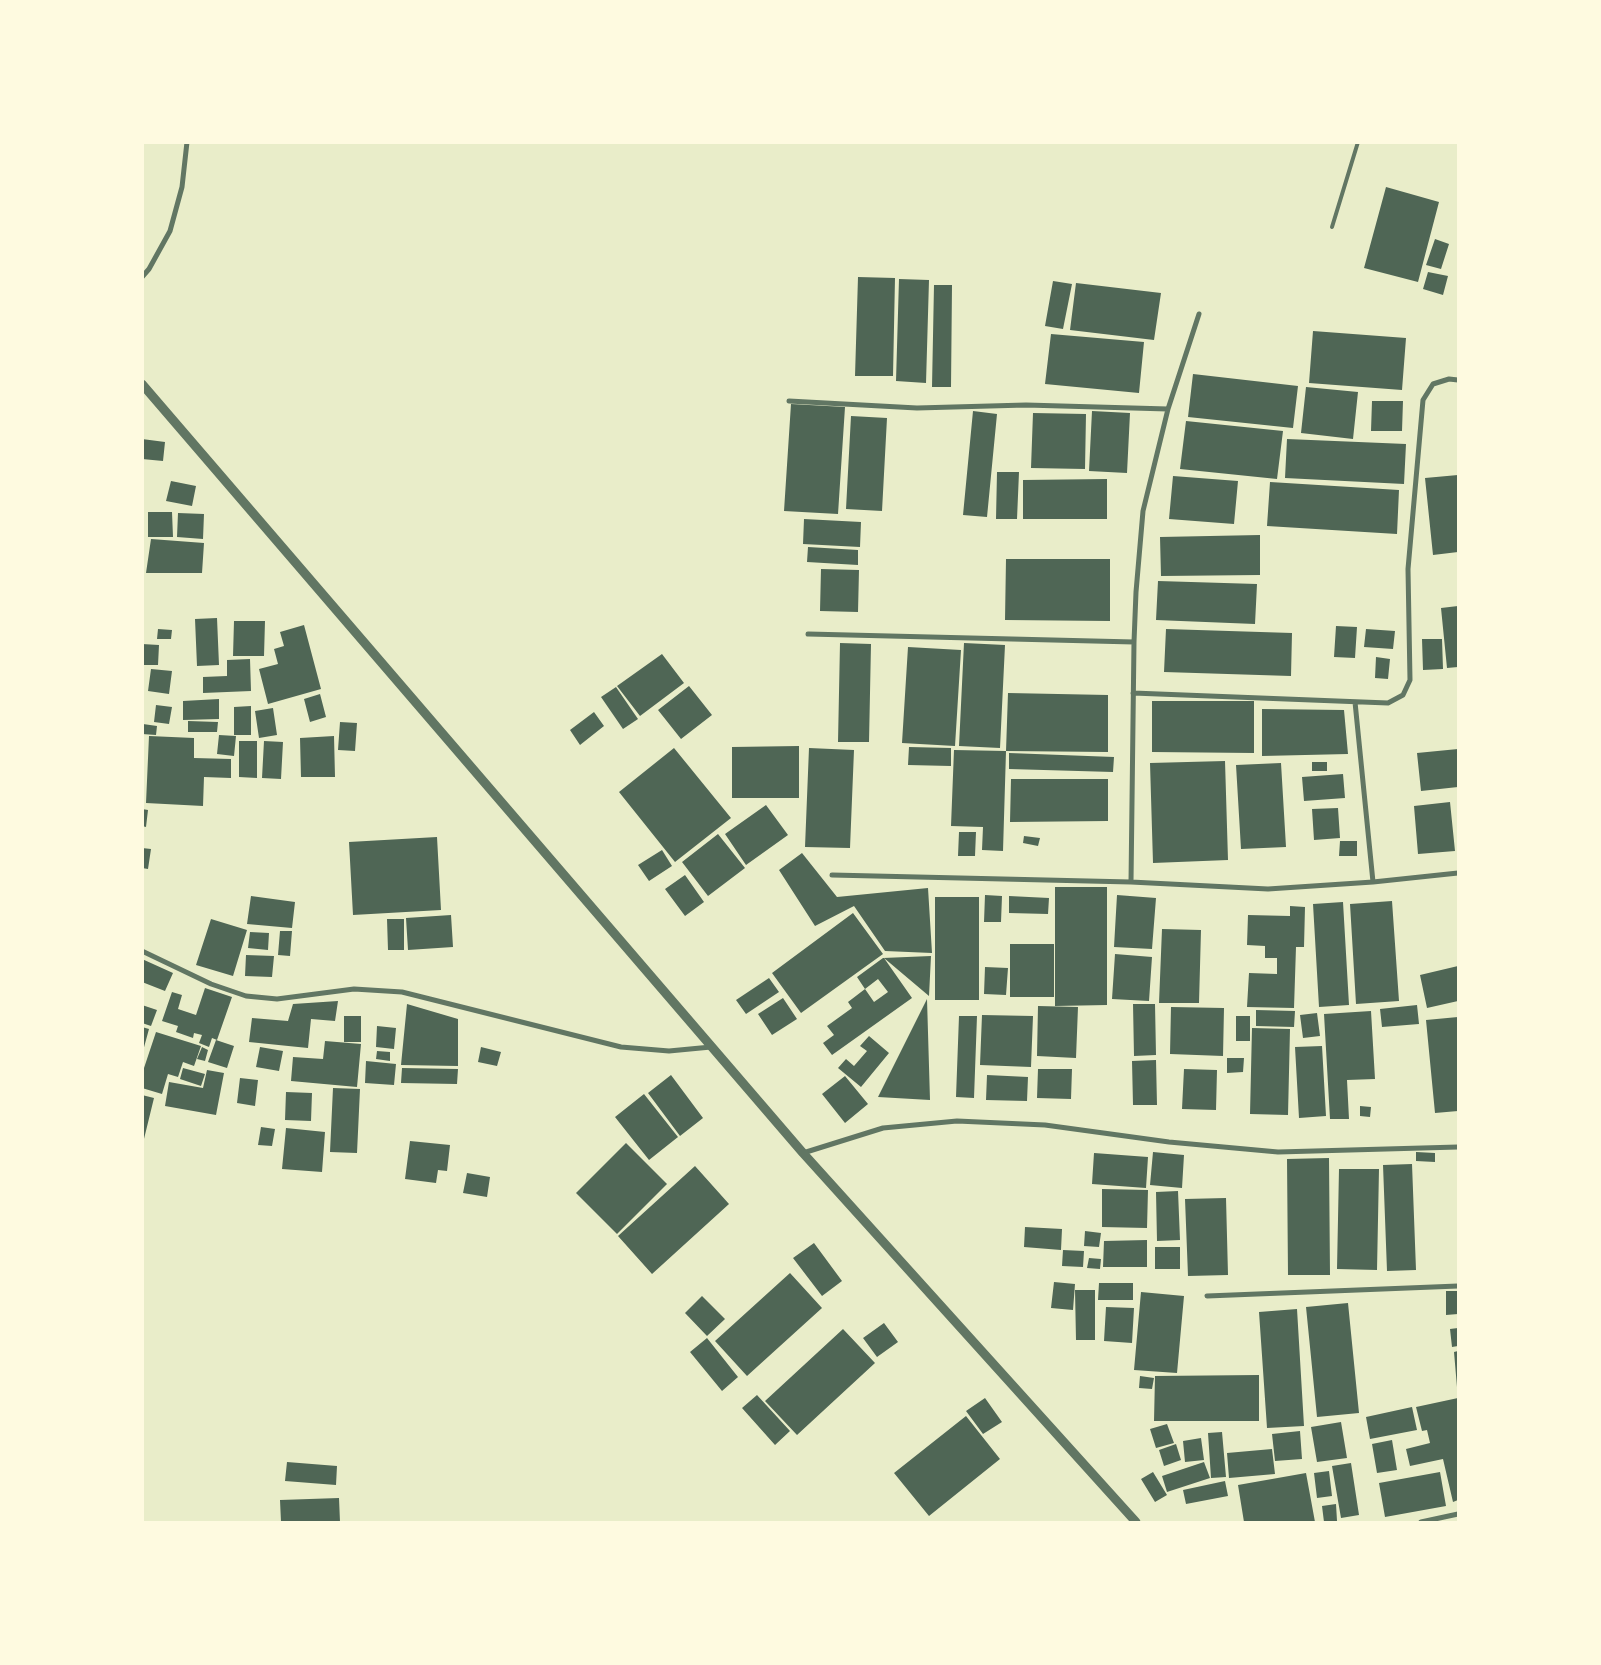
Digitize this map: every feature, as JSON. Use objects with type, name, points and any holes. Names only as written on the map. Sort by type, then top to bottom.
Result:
[{"type":"street","points":[[142,277],[149,269],[170,231],[182,187],[187,142]]},
{"type":"street","points":[[1131,882],[1134,642],[1143,511],[1168,409],[1199,314]]},
{"type":"street","points":[[1133,693],[1388,703],[1403,696],[1410,680],[1408,569],[1423,400],[1433,384],[1449,379],[1458,380]]},
{"type":"street","points":[[142,384],[803,1153],[1136,1522]]},
{"type":"street","points":[[789,401],[917,408],[1026,405],[1168,409]]},
{"type":"street","points":[[808,634],[1134,642]]},
{"type":"street","points":[[1355,702],[1372,882]]},
{"type":"street","points":[[832,875],[1131,882],[1268,889],[1372,882],[1458,873]]},
{"type":"street","points":[[142,951],[211,984],[246,996],[277,999],[354,989],[402,992],[622,1047],[669,1051],[712,1047]]},
{"type":"street","points":[[803,1153],[883,1128],[957,1121],[1045,1125],[1169,1142],[1278,1152],[1458,1147]]},
{"type":"street","points":[[1207,1296],[1458,1286]]},
{"type":"street","points":[[1421,1522],[1458,1514]]},
{"type":"lane","points":[[1332,227],[1358,142]]},
{"type":"building","points":[[1386,187],[1439,202],[1418,282],[1364,268]]},
{"type":"building","points":[[1435,239],[1449,244],[1441,269],[1426,265]]},
{"type":"building","points":[[1428,272],[1448,276],[1443,295],[1423,289]]},
{"type":"building","points":[[858,277],[895,278],[893,376],[855,376]]},
{"type":"building","points":[[899,279],[929,280],[926,383],[896,381]]},
{"type":"building","points":[[1053,281],[1072,284],[1063,329],[1045,326]]},
{"type":"building","points":[[1076,283],[1161,293],[1154,340],[1070,330]]},
{"type":"building","points":[[934,285],[952,285],[951,387],[932,387]]},
{"type":"building","points":[[1313,331],[1406,338],[1402,390],[1309,383]]},
{"type":"building","points":[[1051,334],[1144,342],[1139,393],[1045,384]]},
{"type":"building","points":[[1193,374],[1298,386],[1293,428],[1188,417]]},
{"type":"building","points":[[1306,387],[1358,392],[1353,439],[1301,433]]},
{"type":"building","points":[[1372,401],[1403,401],[1402,431],[1371,431]]},
{"type":"building","points":[[791,404],[845,407],[838,514],[784,511]]},
{"type":"building","points":[[973,411],[997,414],[987,517],[963,515]]},
{"type":"building","points":[[1092,411],[1130,413],[1127,473],[1089,471]]},
{"type":"building","points":[[1033,413],[1086,414],[1085,469],[1031,468]]},
{"type":"building","points":[[851,416],[887,418],[882,511],[846,509]]},
{"type":"building","points":[[1186,421],[1283,431],[1277,479],[1180,469]]},
{"type":"building","points":[[142,439],[165,442],[163,461],[142,459]]},
{"type":"building","points":[[1287,439],[1406,444],[1404,484],[1285,478]]},
{"type":"building","points":[[997,472],[1019,472],[1017,519],[996,519]]},
{"type":"building","points":[[1458,475],[1458,552],[1433,555],[1425,478]]},
{"type":"building","points":[[1173,476],[1238,481],[1234,524],[1169,519]]},
{"type":"building","points":[[1107,479],[1107,519],[1023,519],[1023,480]]},
{"type":"building","points":[[171,481],[196,486],[192,506],[166,501]]},
{"type":"building","points":[[1270,482],[1399,490],[1397,534],[1267,526]]},
{"type":"building","points":[[148,512],[172,512],[173,537],[148,537]]},
{"type":"building","points":[[178,513],[204,514],[203,539],[177,537]]},
{"type":"building","points":[[804,519],[861,522],[860,547],[803,544]]},
{"type":"building","points":[[1260,535],[1260,575],[1161,576],[1160,537]]},
{"type":"building","points":[[151,539],[204,543],[202,573],[146,573]]},
{"type":"building","points":[[808,547],[858,550],[858,565],[807,562]]},
{"type":"building","points":[[1006,559],[1110,559],[1110,621],[1005,620]]},
{"type":"building","points":[[821,569],[859,570],[858,612],[820,611]]},
{"type":"building","points":[[1158,581],[1257,584],[1255,624],[1156,620]]},
{"type":"building","points":[[1458,606],[1458,667],[1447,668],[1441,608]]},
{"type":"building","points":[[217,618],[219,665],[197,666],[195,619]]},
{"type":"building","points":[[234,621],[265,621],[264,656],[233,656]]},
{"type":"building","points":[[304,625],[321,689],[268,704],[259,669],[278,664],[274,649],[284,646],[280,632]]},
{"type":"building","points":[[1336,626],[1357,627],[1355,658],[1334,657]]},
{"type":"building","points":[[158,629],[172,630],[171,639],[157,639]]},
{"type":"building","points":[[1166,629],[1292,633],[1291,676],[1164,672]]},
{"type":"building","points":[[1366,629],[1395,631],[1393,649],[1364,647]]},
{"type":"building","points":[[1422,639],[1442,639],[1443,669],[1423,670]]},
{"type":"building","points":[[840,643],[871,644],[869,742],[838,742]]},
{"type":"building","points":[[964,643],[1005,645],[1000,748],[959,746]]},
{"type":"building","points":[[142,644],[159,645],[158,665],[142,665]]},
{"type":"building","points":[[908,647],[961,650],[955,746],[902,743]]},
{"type":"building","points":[[662,654],[684,683],[640,716],[617,686]]},
{"type":"building","points":[[1376,657],[1390,659],[1388,679],[1375,678]]},
{"type":"building","points":[[250,659],[251,691],[203,693],[203,677],[227,676],[227,660]]},
{"type":"building","points":[[151,669],[172,671],[169,694],[148,691]]},
{"type":"building","points":[[689,686],[712,715],[681,739],[658,710]]},
{"type":"building","points":[[616,687],[638,719],[623,729],[601,697]]},
{"type":"building","points":[[1008,693],[1108,695],[1108,752],[1006,751]]},
{"type":"building","points":[[320,694],[326,717],[310,722],[304,699]]},
{"type":"building","points":[[219,699],[219,719],[183,720],[183,701]]},
{"type":"building","points":[[1152,701],[1254,701],[1254,753],[1152,752]]},
{"type":"building","points":[[156,705],[172,707],[169,724],[154,722]]},
{"type":"building","points":[[251,706],[251,735],[234,735],[234,707]]},
{"type":"building","points":[[273,708],[277,735],[259,738],[255,711]]},
{"type":"building","points":[[1262,709],[1344,710],[1348,754],[1262,756]]},
{"type":"building","points":[[594,712],[604,726],[580,745],[570,730]]},
{"type":"building","points":[[188,721],[218,722],[217,732],[188,732]]},
{"type":"building","points":[[340,722],[357,723],[355,751],[338,750]]},
{"type":"building","points":[[143,724],[157,726],[156,735],[142,734]]},
{"type":"building","points":[[219,735],[236,736],[234,756],[217,754]]},
{"type":"building","points":[[149,736],[194,738],[194,758],[231,759],[231,778],[204,777],[203,806],[146,803]]},
{"type":"building","points":[[334,736],[335,777],[301,777],[300,738]]},
{"type":"building","points":[[239,741],[257,741],[257,778],[239,777]]},
{"type":"building","points":[[264,741],[283,742],[281,779],[262,778]]},
{"type":"building","points":[[799,746],[799,798],[732,798],[732,747]]},
{"type":"building","points":[[909,747],[951,748],[951,766],[908,765]]},
{"type":"building","points":[[674,748],[731,818],[675,862],[619,792]]},
{"type":"building","points":[[809,748],[854,750],[850,848],[805,847]]},
{"type":"building","points":[[1458,749],[1458,787],[1421,791],[1417,753]]},
{"type":"building","points":[[954,750],[1006,751],[1003,851],[982,850],[983,827],[951,826]]},
{"type":"building","points":[[1009,753],[1114,757],[1113,772],[1009,769]]},
{"type":"building","points":[[1225,761],[1228,860],[1153,863],[1150,763]]},
{"type":"building","points":[[1312,762],[1327,762],[1327,771],[1312,771]]},
{"type":"building","points":[[1281,763],[1286,847],[1241,849],[1236,765]]},
{"type":"building","points":[[1343,774],[1345,798],[1304,801],[1302,777]]},
{"type":"building","points":[[1011,779],[1108,779],[1108,821],[1010,822]]},
{"type":"building","points":[[1450,802],[1455,851],[1418,854],[1414,806]]},
{"type":"building","points":[[766,805],[788,835],[746,865],[725,834]]},
{"type":"building","points":[[1338,808],[1340,838],[1314,840],[1312,809]]},
{"type":"building","points":[[142,809],[148,810],[146,827],[142,826]]},
{"type":"building","points":[[959,832],[976,832],[975,856],[958,856]]},
{"type":"building","points":[[718,834],[745,868],[708,896],[682,862]]},
{"type":"building","points":[[1024,836],[1040,838],[1038,846],[1023,843]]},
{"type":"building","points":[[437,837],[441,910],[353,915],[349,842]]},
{"type":"building","points":[[1340,841],[1357,841],[1357,856],[1339,856]]},
{"type":"building","points":[[142,848],[151,849],[148,869],[142,868]]},
{"type":"building","points":[[662,850],[672,866],[649,881],[638,865]]},
{"type":"building","points":[[802,853],[837,897],[928,888],[932,953],[885,951],[854,906],[815,926],[779,870]]},
{"type":"building","points":[[685,875],[704,902],[685,916],[665,889]]},
{"type":"building","points":[[1055,887],[1107,887],[1107,1005],[1055,1006]]},
{"type":"building","points":[[985,895],[1002,896],[1001,922],[984,922]]},
{"type":"building","points":[[1117,895],[1156,898],[1152,949],[1114,947]]},
{"type":"building","points":[[251,896],[295,902],[292,928],[247,924]]},
{"type":"building","points":[[1009,896],[1049,898],[1048,914],[1009,913]]},
{"type":"building","points":[[935,897],[979,897],[979,1000],[935,1000]]},
{"type":"building","points":[[1392,901],[1399,1001],[1356,1004],[1350,904]]},
{"type":"building","points":[[1343,902],[1349,1005],[1319,1007],[1313,904]]},
{"type":"building","points":[[1290,906],[1305,907],[1304,947],[1296,947],[1294,1008],[1247,1007],[1249,973],[1277,974],[1277,958],[1265,958],[1265,946],[1247,945],[1248,915],[1290,916]]},
{"type":"building","points":[[853,913],[883,954],[801,1013],[772,973]]},
{"type":"building","points":[[451,915],[453,947],[408,950],[406,918]]},
{"type":"building","points":[[211,919],[247,930],[233,976],[196,965]]},
{"type":"building","points":[[387,919],[404,919],[404,950],[388,950]]},
{"type":"building","points":[[1162,929],[1201,930],[1199,1003],[1159,1003]]},
{"type":"building","points":[[280,931],[292,931],[290,956],[278,955]]},
{"type":"building","points":[[250,932],[269,933],[268,950],[248,948]]},
{"type":"building","points":[[1010,944],[1054,944],[1054,997],[1010,997]]},
{"type":"building","points":[[1115,954],[1152,957],[1149,1001],[1112,999]]},
{"type":"building","points":[[246,955],[274,956],[272,977],[245,976]]},
{"type":"building","points":[[931,956],[929,996],[884,958],[912,998],[832,1055],[823,1043],[834,1035],[827,1026],[852,1008],[848,1002],[865,989],[857,977],[883,958]],"holes":[[[878,979],[888,992],[874,1002],[865,989]]]},
{"type":"building","points":[[142,959],[173,973],[165,991],[142,982]]},
{"type":"building","points":[[1458,966],[1458,1001],[1427,1008],[1420,975]]},
{"type":"building","points":[[985,967],[1008,968],[1006,995],[984,994]]},
{"type":"building","points":[[769,978],[779,992],[746,1014],[736,1000]]},
{"type":"building","points":[[205,988],[232,997],[217,1040],[212,1038],[209,1047],[199,1043],[202,1035],[194,1033],[193,1038],[176,1032],[178,1026],[162,1021],[172,992],[182,995],[178,1009],[196,1015]]},
{"type":"building","points":[[783,998],[797,1019],[772,1035],[758,1014]]},
{"type":"building","points":[[927,999],[930,1100],[878,1097]]},
{"type":"building","points":[[338,1001],[335,1021],[311,1019],[308,1048],[249,1042],[252,1018],[288,1021],[293,1004]]},
{"type":"building","points":[[407,1004],[458,1019],[458,1066],[401,1065]]},
{"type":"building","points":[[1133,1004],[1155,1004],[1156,1055],[1134,1056]]},
{"type":"building","points":[[142,1005],[157,1010],[151,1026],[142,1023]]},
{"type":"building","points":[[1417,1005],[1419,1024],[1382,1027],[1380,1009]]},
{"type":"building","points":[[1038,1006],[1078,1007],[1076,1058],[1037,1056]]},
{"type":"building","points":[[1171,1007],[1224,1008],[1223,1056],[1170,1054]]},
{"type":"building","points":[[1256,1010],[1295,1011],[1294,1027],[1256,1026]]},
{"type":"building","points":[[1371,1011],[1375,1079],[1347,1080],[1349,1119],[1330,1119],[1324,1014]]},
{"type":"building","points":[[1317,1013],[1320,1036],[1303,1038],[1300,1015]]},
{"type":"building","points":[[982,1015],[1033,1016],[1031,1067],[980,1065]]},
{"type":"building","points":[[344,1016],[361,1016],[361,1042],[344,1042]]},
{"type":"building","points":[[959,1016],[977,1016],[974,1098],[956,1097]]},
{"type":"building","points":[[1236,1016],[1250,1016],[1250,1041],[1236,1041]]},
{"type":"building","points":[[1458,1017],[1458,1111],[1435,1113],[1426,1020]]},
{"type":"building","points":[[377,1026],[396,1028],[394,1049],[376,1047]]},
{"type":"building","points":[[142,1027],[149,1029],[143,1051],[142,1051]]},
{"type":"building","points":[[1252,1028],[1290,1029],[1288,1115],[1250,1114]]},
{"type":"building","points":[[156,1032],[201,1046],[194,1066],[183,1062],[178,1077],[168,1074],[162,1094],[142,1088],[142,1074]]},
{"type":"building","points":[[869,1036],[889,1053],[861,1087],[838,1068],[846,1059],[854,1066],[867,1051],[860,1046]]},
{"type":"building","points":[[216,1040],[234,1046],[227,1068],[208,1062]]},
{"type":"building","points":[[325,1041],[361,1044],[357,1087],[291,1081],[293,1057],[323,1059]]},
{"type":"building","points":[[1322,1046],[1326,1116],[1299,1118],[1295,1047]]},
{"type":"building","points":[[202,1047],[208,1050],[205,1061],[197,1059]]},
{"type":"building","points":[[260,1047],[283,1051],[279,1071],[256,1067]]},
{"type":"building","points":[[481,1047],[501,1052],[497,1066],[478,1062]]},
{"type":"building","points":[[377,1051],[390,1052],[390,1061],[376,1059]]},
{"type":"building","points":[[1227,1058],[1244,1058],[1243,1072],[1227,1073]]},
{"type":"building","points":[[1156,1060],[1157,1105],[1133,1105],[1132,1061]]},
{"type":"building","points":[[366,1061],[396,1064],[394,1085],[365,1083]]},
{"type":"building","points":[[183,1068],[205,1074],[201,1086],[180,1079]]},
{"type":"building","points":[[402,1068],[458,1069],[457,1084],[401,1083]]},
{"type":"building","points":[[1038,1069],[1072,1069],[1071,1099],[1037,1098]]},
{"type":"building","points":[[1184,1069],[1217,1070],[1216,1110],[1182,1109]]},
{"type":"building","points":[[207,1070],[224,1073],[216,1115],[165,1106],[169,1082],[203,1088]]},
{"type":"building","points":[[671,1075],[703,1118],[680,1136],[648,1093]]},
{"type":"building","points":[[987,1075],[1028,1077],[1027,1101],[986,1100]]},
{"type":"building","points":[[845,1076],[868,1104],[845,1123],[822,1094]]},
{"type":"building","points":[[240,1078],[258,1080],[255,1106],[237,1103]]},
{"type":"building","points":[[333,1088],[360,1089],[357,1153],[330,1152]]},
{"type":"building","points":[[286,1092],[312,1093],[311,1121],[285,1120]]},
{"type":"building","points":[[644,1094],[678,1137],[649,1160],[615,1117]]},
{"type":"building","points":[[142,1095],[154,1098],[143,1143],[142,1143]]},
{"type":"building","points":[[1360,1106],[1371,1107],[1370,1117],[1360,1116]]},
{"type":"building","points":[[261,1127],[275,1129],[272,1146],[258,1145]]},
{"type":"building","points":[[286,1128],[325,1132],[322,1172],[282,1169]]},
{"type":"building","points":[[410,1141],[450,1145],[447,1171],[438,1170],[436,1183],[405,1179]]},
{"type":"building","points":[[626,1143],[667,1184],[617,1234],[576,1193]]},
{"type":"building","points":[[1153,1152],[1184,1155],[1182,1188],[1150,1185]]},
{"type":"building","points":[[1416,1152],[1435,1153],[1435,1162],[1416,1161]]},
{"type":"building","points":[[1094,1153],[1148,1157],[1146,1188],[1092,1184]]},
{"type":"building","points":[[1329,1158],[1330,1275],[1288,1275],[1287,1159]]},
{"type":"building","points":[[1412,1164],[1416,1270],[1387,1271],[1383,1165]]},
{"type":"building","points":[[695,1166],[729,1204],[652,1274],[618,1236]]},
{"type":"building","points":[[1339,1169],[1379,1169],[1377,1270],[1337,1269]]},
{"type":"building","points":[[467,1173],[490,1177],[487,1197],[463,1193]]},
{"type":"building","points":[[1102,1189],[1148,1190],[1147,1228],[1102,1227]]},
{"type":"building","points":[[1178,1191],[1180,1240],[1157,1241],[1156,1192]]},
{"type":"building","points":[[1226,1198],[1228,1275],[1188,1276],[1185,1199]]},
{"type":"building","points":[[1025,1227],[1062,1229],[1061,1250],[1024,1247]]},
{"type":"building","points":[[1085,1231],[1101,1233],[1099,1247],[1084,1246]]},
{"type":"building","points":[[1147,1240],[1147,1267],[1103,1267],[1104,1241]]},
{"type":"building","points":[[814,1243],[842,1281],[822,1296],[793,1258]]},
{"type":"building","points":[[1155,1247],[1180,1247],[1180,1269],[1155,1269]]},
{"type":"building","points":[[1063,1250],[1084,1251],[1083,1267],[1062,1266]]},
{"type":"building","points":[[1089,1258],[1101,1259],[1100,1269],[1087,1268]]},
{"type":"building","points":[[790,1273],[822,1308],[747,1376],[715,1341]]},
{"type":"building","points":[[1054,1282],[1075,1284],[1073,1310],[1051,1308]]},
{"type":"building","points":[[1099,1283],[1133,1283],[1133,1300],[1098,1300]]},
{"type":"building","points":[[1075,1290],[1095,1290],[1095,1340],[1076,1340]]},
{"type":"building","points":[[1446,1291],[1458,1291],[1458,1314],[1446,1315]]},
{"type":"building","points":[[1141,1292],[1184,1296],[1177,1373],[1134,1370]]},
{"type":"building","points":[[702,1296],[725,1319],[707,1336],[685,1313]]},
{"type":"building","points":[[1348,1303],[1359,1413],[1317,1417],[1306,1307]]},
{"type":"building","points":[[1106,1307],[1134,1308],[1132,1343],[1104,1341]]},
{"type":"building","points":[[1297,1309],[1304,1426],[1267,1428],[1259,1312]]},
{"type":"building","points":[[884,1323],[898,1342],[877,1357],[863,1338]]},
{"type":"building","points":[[1458,1328],[1458,1346],[1452,1347],[1450,1329]]},
{"type":"building","points":[[843,1329],[875,1363],[797,1435],[765,1401]]},
{"type":"building","points":[[707,1338],[738,1377],[722,1391],[690,1352]]},
{"type":"building","points":[[1458,1351],[1458,1387],[1457,1387],[1454,1352]]},
{"type":"building","points":[[1259,1375],[1259,1421],[1154,1421],[1155,1376]]},
{"type":"building","points":[[1140,1376],[1154,1378],[1152,1389],[1139,1388]]},
{"type":"building","points":[[757,1395],[790,1431],[775,1445],[742,1408]]},
{"type":"building","points":[[985,1398],[1002,1422],[983,1434],[966,1411]]},
{"type":"building","points":[[1458,1398],[1458,1500],[1453,1502],[1443,1459],[1410,1466],[1406,1449],[1430,1443],[1427,1430],[1422,1431],[1416,1407]]},
{"type":"building","points":[[1412,1407],[1417,1430],[1370,1439],[1366,1417]]},
{"type":"building","points":[[966,1416],[1000,1459],[929,1516],[894,1473]]},
{"type":"building","points":[[1341,1422],[1347,1458],[1317,1462],[1311,1427]]},
{"type":"building","points":[[1167,1424],[1174,1443],[1156,1448],[1150,1429]]},
{"type":"building","points":[[1300,1431],[1302,1459],[1275,1461],[1272,1434]]},
{"type":"building","points":[[1222,1432],[1226,1477],[1211,1478],[1208,1433]]},
{"type":"building","points":[[1201,1438],[1204,1460],[1185,1462],[1183,1441]]},
{"type":"building","points":[[1392,1440],[1397,1470],[1377,1473],[1372,1444]]},
{"type":"building","points":[[1176,1444],[1181,1460],[1164,1466],[1159,1450]]},
{"type":"building","points":[[1272,1449],[1275,1474],[1229,1478],[1227,1453]]},
{"type":"building","points":[[287,1462],[337,1466],[336,1485],[285,1481]]},
{"type":"building","points":[[1204,1462],[1210,1478],[1167,1492],[1162,1476]]},
{"type":"building","points":[[1351,1463],[1359,1515],[1341,1518],[1332,1466]]},
{"type":"building","points":[[1329,1471],[1332,1496],[1317,1498],[1314,1473]]},
{"type":"building","points":[[1153,1472],[1167,1495],[1155,1502],[1141,1479]]},
{"type":"building","points":[[1440,1472],[1446,1506],[1385,1517],[1379,1483]]},
{"type":"building","points":[[1306,1473],[1315,1522],[1244,1522],[1238,1485]]},
{"type":"building","points":[[1225,1481],[1228,1496],[1186,1504],[1183,1490]]},
{"type":"building","points":[[339,1498],[340,1522],[281,1522],[280,1500]]},
{"type":"building","points":[[1336,1504],[1337,1521],[1324,1522],[1322,1506]]}]
